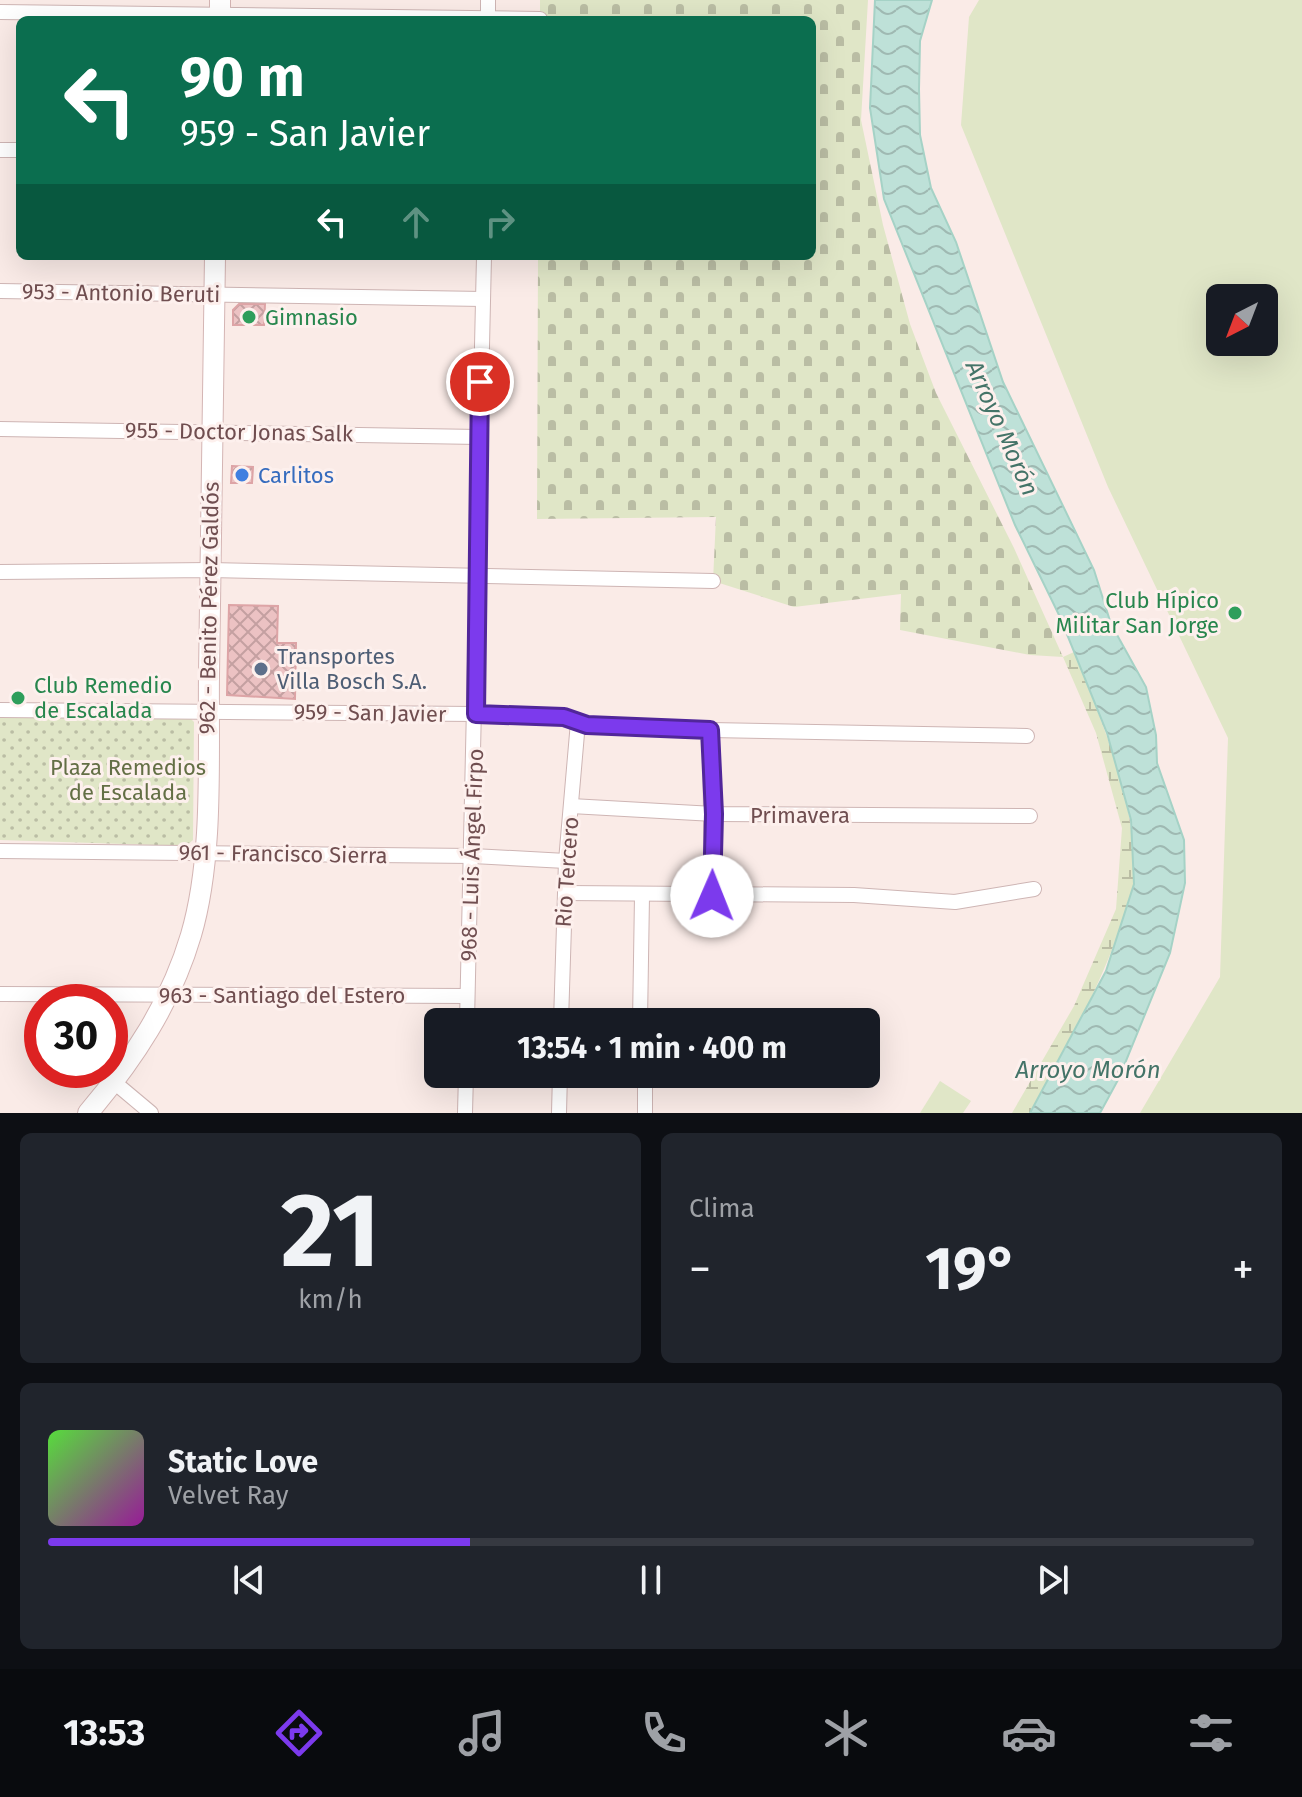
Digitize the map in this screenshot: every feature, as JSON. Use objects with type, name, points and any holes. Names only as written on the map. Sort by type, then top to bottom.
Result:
[{"type":"main road","name":"962 - Benito Pérez Galdós","points":[[128,1059],[168,995],[191,934],[203,855],[215,260]]},
{"type":"main road","name":"962 - Benito Pérez Galdós","points":[[88,1113],[109,1088]]},
{"type":"street","points":[[0,12],[373,16]]},
{"type":"street","name":"968 - Luis Ángel Firpo","points":[[467,1008],[473,856],[484,260]]},
{"type":"street","name":"953 - Antonio Beruti","points":[[0,291],[483,299]]},
{"type":"street","name":"955 - Doctor Jonas Salk","points":[[0,429],[479,437]]},
{"type":"street","points":[[0,572],[210,570],[713,581]]},
{"type":"street","name":"959 - San Javier","points":[[0,710],[476,714],[564,717],[578,722],[710,730],[1027,736]]},
{"type":"street","name":"Rio Tercero","points":[[561,1008],[566,861],[578,722]]},
{"type":"street","points":[[710,730],[714,814],[712,896]]},
{"type":"street","name":"Primavera","points":[[571,806],[714,814],[1030,816]]},
{"type":"street","name":"961 - Francisco Sierra","points":[[0,851],[473,856],[566,861]]},
{"type":"street","points":[[565,893],[642,896],[854,895],[955,902],[1034,889]]},
{"type":"street","points":[[640,1008],[642,896]]},
{"type":"street","name":"963 - Santiago del Estero","points":[[0,994],[467,996]]},
{"type":"street","points":[[121,1088],[151,1113]]},
{"type":"street","points":[[465,1113],[466,1088]]},
{"type":"street","points":[[559,1113],[560,1088]]},
{"type":"street","points":[[645,1088],[645,1113]]},
{"type":"green space","points":[[540,0],[868,0],[861,120],[883,225],[910,324],[936,393],[1014,548],[1063,657],[1030,655],[900,630],[901,594],[794,607],[713,581],[716,517],[537,519],[538,260],[816,260],[816,16],[540,16]]},
{"type":"green space","name":"Club Hípico Militar San Jorge","points":[[979,0],[1302,0],[1302,1113],[1140,1113],[1220,977],[1228,738],[1108,487],[961,125],[969,17]]},
{"type":"green space","points":[[1074,652],[1107,735],[1124,793],[1130,822],[1134,881],[1103,971],[1068,1043],[1030,1113],[1012,1113],[1074,1006],[1116,909],[1122,828],[1096,733],[1063,657]]},
{"type":"green space","name":"Plaza Remedios de Escalada","points":[[187,715],[194,722],[193,840],[186,846],[0,840],[0,716]]},
{"type":"green space","points":[[940,1081],[971,1101],[963,1113],[920,1113]]},
{"type":"water","name":"Arroyo Morón","points":[[875,0],[932,0],[920,41],[919,89],[920,135],[931,188],[956,242],[1003,382],[1094,570],[1111,624],[1146,687],[1156,735],[1157,763],[1184,840],[1185,883],[1170,953],[1119,1078],[1100,1113],[1030,1113],[1106,971],[1134,884],[1131,820],[1107,733],[1060,617],[1015,525],[884,199],[870,108]]},
{"type":"building","name":"Gimnasio","points":[[239,304],[265,304],[264,325],[233,325],[233,310]]},
{"type":"building","name":"Carlitos","points":[[232,466],[253,467],[252,483],[231,483]]},
{"type":"building","name":"Transportes Villa Bosch S.A.","points":[[229,605],[278,606],[277,643],[296,643],[295,699],[227,695]]},
{"type":"place","name":"Gimnasio","points":[[249,317]]},
{"type":"place","name":"Carlitos","points":[[242,475]]},
{"type":"place","name":"Club Hípico Militar San Jorge","points":[[1235,613]]},
{"type":"place","name":"Transportes Villa Bosch S.A.","points":[[261,669]]},
{"type":"place","name":"Club Remedio de Escalada","points":[[18,698]]},
{"type":"route","points":[[480,382],[476,714],[564,717],[587,725],[710,730],[714,814],[712,896]]}]
